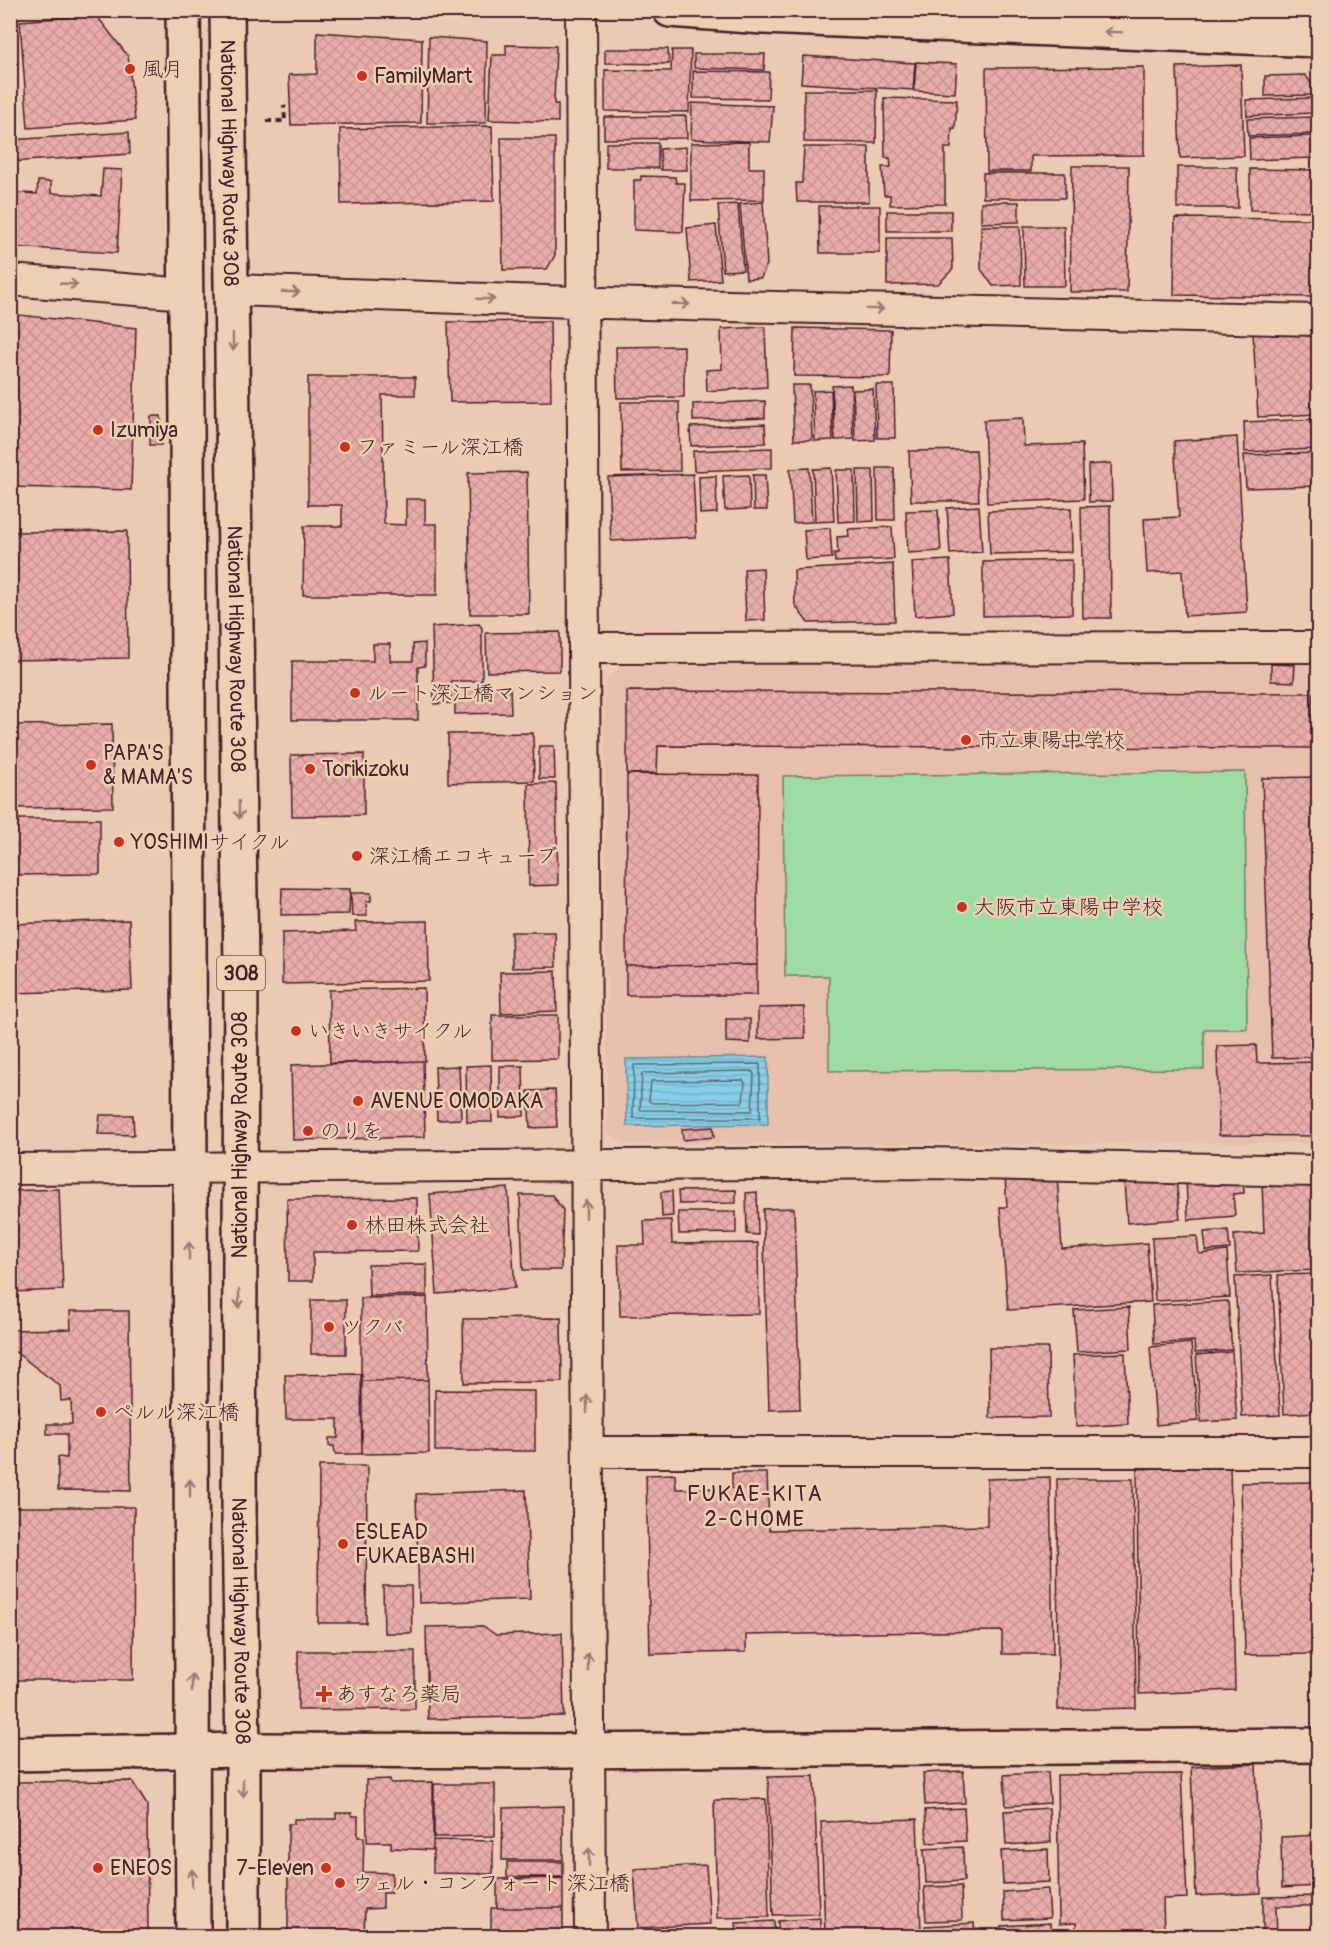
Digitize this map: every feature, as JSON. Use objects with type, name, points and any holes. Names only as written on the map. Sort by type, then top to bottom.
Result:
[{"type":"main road","name":"308","points":[[183,10],[187,294],[188,1170],[193,1936]]},
{"type":"main road","name":"National Highway Route 308","points":[[227,10],[241,955],[239,1521],[243,1936]]},
{"type":"main road","points":[[670,10],[763,17],[1318,40]]},
{"type":"main road","points":[[1120,10],[1318,21]]},
{"type":"main road","points":[[10,1754],[243,1750],[589,1751],[1318,1745]]},
{"type":"street","points":[[581,10],[590,1936]]},
{"type":"street","points":[[10,280],[187,294]]},
{"type":"street","points":[[232,290],[583,302],[1318,320]]},
{"type":"street","points":[[584,648],[1318,646]]},
{"type":"street","points":[[10,1169],[188,1170],[927,1163],[1318,1171]]},
{"type":"street","points":[[588,1452],[1318,1452]]},
{"type":"path","points":[[116,10],[124,14]]},
{"type":"path","points":[[266,121],[285,121],[284,105]]},
{"type":"shaded area","name":"大阪市立東陽中学校","points":[[1318,661],[1318,1143],[626,1144],[607,1133],[605,682],[622,665]]},
{"type":"green space","points":[[1245,772],[1247,1029],[1204,1029],[1204,1069],[829,1071],[829,976],[785,976],[783,776]]},
{"type":"water","points":[[768,1057],[768,1124],[627,1126],[626,1059]]},
{"type":"building","points":[[96,15],[128,56],[135,120],[28,128],[20,21]]},
{"type":"building","points":[[317,32],[422,39],[421,123],[291,125],[289,75],[317,74]]},
{"type":"building","points":[[429,37],[487,41],[486,123],[427,123]]},
{"type":"building","points":[[506,45],[556,46],[554,104],[558,104],[558,122],[489,120],[492,55],[506,55]]},
{"type":"building","points":[[605,49],[668,49],[669,64],[605,63]]},
{"type":"building","points":[[672,50],[691,50],[689,112],[605,111],[605,70],[671,71]]},
{"type":"building","points":[[694,54],[765,54],[764,70],[694,68]]},
{"type":"building","points":[[803,56],[915,63],[913,90],[801,83]]},
{"type":"building","points":[[916,62],[957,64],[955,93],[914,91]]},
{"type":"building","points":[[10,65],[13,65],[14,135],[10,135]]},
{"type":"building","points":[[1241,65],[1244,156],[1180,158],[1177,67]]},
{"type":"building","points":[[1144,67],[1144,155],[1031,156],[1031,171],[987,171],[986,68]]},
{"type":"building","points":[[693,71],[769,72],[768,99],[693,98]]},
{"type":"building","points":[[1305,75],[1312,84],[1312,95],[1265,96],[1265,76]]},
{"type":"building","points":[[804,90],[877,90],[876,143],[804,142]]},
{"type":"building","points":[[884,98],[957,100],[951,148],[945,148],[945,204],[890,205],[890,195],[884,195],[882,167],[891,167],[890,158],[885,158]]},
{"type":"building","points":[[1312,98],[1313,113],[1247,116],[1246,100]]},
{"type":"building","points":[[692,103],[773,106],[770,142],[691,139]]},
{"type":"building","points":[[686,116],[687,138],[604,139],[604,117]]},
{"type":"building","points":[[1315,117],[1316,134],[1248,136],[1247,119]]},
{"type":"building","points":[[492,126],[494,201],[341,204],[340,129]]},
{"type":"building","points":[[129,132],[130,154],[10,162],[10,140]]},
{"type":"building","points":[[1315,136],[1316,158],[1250,160],[1249,138]]},
{"type":"building","points":[[501,138],[555,138],[555,255],[547,269],[503,270]]},
{"type":"building","points":[[749,142],[749,168],[764,168],[764,200],[691,201],[691,143]]},
{"type":"building","points":[[606,143],[658,143],[658,168],[606,168]]},
{"type":"building","points":[[686,147],[687,170],[661,170],[660,149]]},
{"type":"building","points":[[804,147],[869,147],[869,202],[797,202],[796,183],[802,183]]},
{"type":"building","points":[[1072,166],[1129,166],[1127,292],[1070,292]]},
{"type":"building","points":[[1177,167],[1237,167],[1238,208],[1177,208]]},
{"type":"building","points":[[103,169],[122,170],[117,253],[10,247],[10,192],[37,194],[38,181],[51,182],[51,193],[101,196]]},
{"type":"building","points":[[1250,169],[1318,170],[1318,211],[1250,210]]},
{"type":"building","points":[[983,173],[1065,173],[1065,198],[983,198]]},
{"type":"building","points":[[641,176],[675,177],[676,183],[685,183],[683,232],[634,230],[634,180],[641,180]]},
{"type":"building","points":[[763,202],[767,264],[761,278],[746,279],[740,204]]},
{"type":"building","points":[[981,202],[1019,202],[1019,222],[981,223]]},
{"type":"building","points":[[738,204],[743,270],[723,271],[718,205]]},
{"type":"building","points":[[819,206],[880,206],[880,253],[820,253]]},
{"type":"building","points":[[887,211],[951,211],[951,231],[887,231]]},
{"type":"building","points":[[1175,218],[1318,219],[1318,290],[1312,297],[1174,295]]},
{"type":"building","points":[[716,225],[721,280],[691,282],[687,228]]},
{"type":"building","points":[[981,226],[1020,226],[1021,285],[993,286],[981,269]]},
{"type":"building","points":[[1024,226],[1064,226],[1065,286],[1025,286]]},
{"type":"building","points":[[887,238],[952,238],[953,269],[938,284],[887,285]]},
{"type":"building","points":[[10,314],[136,328],[131,490],[10,487]]},
{"type":"building","points":[[550,321],[551,401],[450,402],[448,322]]},
{"type":"building","points":[[765,327],[767,387],[707,391],[706,370],[722,369],[721,329]]},
{"type":"building","points":[[795,328],[891,330],[890,377],[794,376]]},
{"type":"building","points":[[1313,331],[1318,337],[1318,414],[1258,417],[1253,332]]},
{"type":"building","points":[[684,346],[684,397],[617,398],[616,347]]},
{"type":"building","name":"ファミール深江橋","points":[[308,377],[415,377],[415,395],[382,395],[384,524],[406,525],[406,499],[425,499],[425,524],[437,524],[437,595],[303,595],[304,526],[342,526],[342,505],[308,505]]},
{"type":"building","points":[[792,385],[810,385],[812,440],[794,440]]},
{"type":"building","points":[[851,385],[853,439],[835,440],[832,386]]},
{"type":"building","points":[[876,385],[894,385],[895,438],[877,438]]},
{"type":"building","points":[[873,389],[875,440],[855,441],[853,390]]},
{"type":"building","points":[[831,390],[833,440],[815,441],[813,391]]},
{"type":"building","points":[[765,401],[765,418],[693,421],[693,404]]},
{"type":"building","points":[[621,402],[679,402],[680,471],[622,472]]},
{"type":"building","points":[[151,416],[161,416],[161,445],[150,445]]},
{"type":"building","points":[[1023,418],[1024,446],[1082,444],[1084,499],[987,503],[984,420]]},
{"type":"building","points":[[1318,419],[1318,449],[1245,452],[1244,422]]},
{"type":"building","points":[[765,424],[766,443],[691,446],[690,427]]},
{"type":"building","points":[[1237,437],[1247,612],[1185,616],[1182,571],[1147,573],[1144,519],[1179,517],[1174,441]]},
{"type":"building","points":[[772,448],[772,468],[694,471],[693,451]]},
{"type":"building","points":[[976,450],[979,501],[911,501],[909,451]]},
{"type":"building","points":[[1318,453],[1318,486],[1246,488],[1244,455]]},
{"type":"building","points":[[1111,463],[1112,501],[1089,502],[1088,465]]},
{"type":"building","points":[[809,468],[812,522],[793,523],[790,469]]},
{"type":"building","points":[[831,468],[834,521],[815,522],[813,469]]},
{"type":"building","points":[[877,468],[894,468],[895,520],[878,520]]},
{"type":"building","points":[[836,470],[854,470],[855,521],[838,522]]},
{"type":"building","points":[[857,470],[873,470],[874,521],[858,522]]},
{"type":"building","points":[[527,472],[529,614],[470,614],[468,473]]},
{"type":"building","points":[[693,474],[696,537],[611,541],[608,477]]},
{"type":"building","points":[[749,475],[750,509],[725,510],[723,476]]},
{"type":"building","points":[[753,475],[765,475],[767,510],[754,510]]},
{"type":"building","points":[[716,476],[717,513],[700,514],[699,477]]},
{"type":"building","points":[[979,506],[982,552],[950,554],[947,508]]},
{"type":"building","points":[[1110,506],[1111,618],[1083,618],[1081,507]]},
{"type":"building","points":[[1071,508],[1072,552],[990,554],[988,511]]},
{"type":"building","points":[[938,510],[941,551],[908,553],[906,511]]},
{"type":"building","points":[[892,527],[894,559],[835,562],[834,553],[838,553],[837,537],[849,536],[848,529]]},
{"type":"building","points":[[830,528],[832,558],[806,560],[804,530]]},
{"type":"building","points":[[127,531],[128,658],[10,660],[10,532]]},
{"type":"building","points":[[950,560],[953,613],[915,616],[912,562]]},
{"type":"building","points":[[1072,560],[1072,614],[983,616],[983,562]]},
{"type":"building","points":[[893,564],[895,621],[808,623],[795,605],[794,570]]},
{"type":"building","points":[[763,568],[765,620],[746,621],[744,569]]},
{"type":"building","points":[[479,624],[482,628],[482,681],[451,681],[451,703],[434,704],[432,627]]},
{"type":"building","points":[[560,632],[560,671],[487,672],[486,633]]},
{"type":"building","name":"ルート深江橋マンション","points":[[425,643],[425,666],[418,667],[418,720],[292,720],[292,661],[373,661],[373,644],[390,644],[390,661],[413,661],[413,644]]},
{"type":"building","points":[[1271,664],[1295,665],[1294,682],[1271,681]]},
{"type":"building","points":[[510,687],[511,713],[455,714],[455,688]]},
{"type":"building","points":[[627,691],[1313,693],[1312,748],[658,746],[657,773],[627,774]]},
{"type":"building","points":[[112,724],[113,807],[10,808],[10,725]]},
{"type":"building","points":[[1312,730],[1318,730],[1318,745],[1312,745]]},
{"type":"building","points":[[533,733],[534,781],[448,783],[448,734]]},
{"type":"building","points":[[539,746],[554,746],[555,779],[539,779]]},
{"type":"building","points":[[364,754],[364,815],[292,816],[291,755]]},
{"type":"building","points":[[627,774],[758,775],[757,965],[626,966]]},
{"type":"building","points":[[1318,777],[1318,1057],[1272,1058],[1262,778]]},
{"type":"building","points":[[556,783],[558,885],[529,886],[528,784]]},
{"type":"building","points":[[10,819],[100,819],[100,874],[10,875]]},
{"type":"building","points":[[282,888],[350,889],[349,914],[281,915]]},
{"type":"building","points":[[351,893],[371,893],[371,901],[366,901],[367,916],[352,916]]},
{"type":"building","points":[[129,920],[132,990],[10,993],[10,924]]},
{"type":"building","points":[[428,921],[429,981],[282,984],[282,933],[356,931],[355,922]]},
{"type":"building","points":[[511,932],[555,932],[556,967],[512,968]]},
{"type":"building","points":[[757,965],[757,995],[626,995],[626,966]]},
{"type":"building","points":[[556,971],[557,1011],[501,1013],[500,972]]},
{"type":"building","points":[[424,988],[425,1061],[330,1063],[329,990]]},
{"type":"building","points":[[804,1007],[805,1038],[758,1039],[758,1008]]},
{"type":"building","points":[[492,1015],[558,1015],[558,1059],[492,1060]]},
{"type":"building","points":[[726,1019],[750,1019],[750,1043],[726,1042]]},
{"type":"building","points":[[1256,1045],[1257,1063],[1318,1062],[1318,1136],[1219,1135],[1217,1046]]},
{"type":"building","name":"AVENUE OMODAKA","points":[[423,1061],[425,1137],[293,1140],[291,1065]]},
{"type":"building","points":[[491,1065],[492,1122],[467,1122],[466,1066]]},
{"type":"building","points":[[459,1066],[461,1119],[437,1120],[435,1067]]},
{"type":"building","points":[[500,1066],[523,1066],[524,1116],[500,1117]]},
{"type":"building","points":[[555,1090],[557,1127],[530,1128],[528,1091]]},
{"type":"building","points":[[100,1115],[133,1115],[134,1135],[98,1134]]},
{"type":"building","points":[[713,1127],[714,1137],[683,1140],[682,1129]]},
{"type":"building","points":[[1057,1175],[1062,1249],[1147,1243],[1151,1302],[1008,1310],[1000,1207],[1007,1207],[1005,1177]]},
{"type":"building","points":[[1243,1177],[1244,1193],[1233,1194],[1235,1216],[1188,1220],[1186,1180]]},
{"type":"building","points":[[1176,1178],[1180,1219],[1127,1223],[1124,1182]]},
{"type":"building","points":[[1318,1181],[1318,1270],[1237,1273],[1234,1235],[1264,1233],[1262,1183]]},
{"type":"building","points":[[508,1188],[515,1288],[437,1294],[430,1194]]},
{"type":"building","points":[[59,1189],[63,1290],[10,1292],[10,1191]]},
{"type":"building","points":[[736,1190],[736,1203],[679,1204],[678,1191]]},
{"type":"building","points":[[672,1191],[673,1216],[662,1217],[661,1192]]},
{"type":"building","points":[[757,1192],[758,1235],[747,1234],[746,1193]]},
{"type":"building","points":[[520,1195],[552,1195],[563,1210],[561,1270],[523,1270]]},
{"type":"building","name":"林田株式会社","points":[[417,1198],[418,1251],[313,1252],[313,1281],[288,1281],[287,1199]]},
{"type":"building","points":[[794,1208],[800,1409],[769,1410],[763,1209]]},
{"type":"building","points":[[678,1212],[736,1212],[736,1233],[679,1234]]},
{"type":"building","points":[[671,1220],[672,1244],[758,1243],[759,1314],[620,1316],[618,1245],[645,1245],[644,1221]]},
{"type":"building","points":[[1228,1230],[1230,1249],[1206,1251],[1204,1232]]},
{"type":"building","points":[[1197,1236],[1199,1254],[1227,1251],[1230,1297],[1155,1301],[1152,1238]]},
{"type":"building","points":[[427,1264],[427,1295],[369,1296],[368,1265]]},
{"type":"building","points":[[1318,1274],[1318,1412],[1284,1414],[1278,1275]]},
{"type":"building","points":[[1272,1275],[1280,1415],[1242,1417],[1235,1277]]},
{"type":"building","points":[[427,1297],[428,1380],[361,1381],[361,1298]]},
{"type":"building","name":"ツクバ","points":[[311,1300],[346,1300],[346,1354],[311,1354]]},
{"type":"building","points":[[1228,1301],[1232,1350],[1195,1353],[1194,1341],[1154,1344],[1152,1305]]},
{"type":"building","points":[[1129,1307],[1131,1349],[1077,1352],[1074,1310]]},
{"type":"building","name":"ペルル深江橋","points":[[70,1311],[129,1311],[131,1491],[58,1490],[58,1457],[67,1458],[67,1434],[47,1434],[47,1424],[72,1424],[71,1400],[61,1401],[60,1386],[10,1348],[10,1330],[71,1329]]},
{"type":"building","points":[[561,1318],[562,1382],[464,1383],[463,1319]]},
{"type":"building","points":[[1191,1343],[1198,1421],[1156,1425],[1150,1347]]},
{"type":"building","points":[[989,1348],[1048,1348],[1049,1417],[990,1418]]},
{"type":"building","points":[[1232,1352],[1237,1420],[1201,1422],[1196,1355]]},
{"type":"building","points":[[1125,1353],[1128,1424],[1076,1427],[1073,1355]]},
{"type":"building","points":[[362,1374],[362,1454],[335,1454],[334,1446],[329,1446],[329,1438],[338,1438],[338,1419],[286,1419],[285,1375]]},
{"type":"building","points":[[428,1380],[429,1453],[362,1454],[361,1381]]},
{"type":"building","points":[[435,1390],[535,1391],[535,1451],[435,1451]]},
{"type":"building","points":[[10,1406],[18,1406],[18,1457],[10,1457]]},
{"type":"building","points":[[1230,1465],[1235,1690],[1139,1694],[1137,1469]]},
{"type":"building","name":"ESLEAD FUKAEBASHI","points":[[319,1466],[367,1466],[366,1623],[318,1623]]},
{"type":"building","points":[[732,1473],[767,1473],[769,1530],[987,1526],[987,1479],[1050,1477],[1053,1654],[1002,1654],[1002,1631],[746,1635],[746,1652],[650,1654],[646,1475],[675,1474],[676,1489],[732,1488]]},
{"type":"building","points":[[1057,1479],[1133,1479],[1136,1708],[1058,1710]]},
{"type":"building","points":[[1318,1482],[1318,1654],[1245,1655],[1241,1483]]},
{"type":"building","points":[[526,1490],[530,1599],[419,1603],[416,1494]]},
{"type":"building","points":[[10,1507],[134,1507],[133,1680],[10,1680]]},
{"type":"building","points":[[383,1586],[411,1586],[412,1633],[384,1633]]},
{"type":"building","points":[[483,1626],[496,1635],[562,1633],[564,1716],[428,1719],[426,1627]]},
{"type":"building","points":[[298,1651],[415,1651],[415,1709],[298,1710]]},
{"type":"building","points":[[1256,1764],[1261,1893],[1196,1896],[1191,1767]]},
{"type":"building","points":[[963,1771],[965,1803],[925,1805],[923,1773]]},
{"type":"building","points":[[1048,1772],[1050,1803],[1006,1806],[1004,1775]]},
{"type":"building","points":[[1181,1774],[1187,1898],[1163,1899],[1164,1936],[1076,1936],[1076,1923],[1059,1924],[1057,1775]]},
{"type":"building","points":[[814,1776],[819,1914],[773,1915],[768,1777]]},
{"type":"building","points":[[390,1779],[391,1783],[433,1782],[433,1850],[391,1848],[391,1842],[367,1842],[366,1780]]},
{"type":"building","points":[[132,1781],[147,1805],[148,1936],[18,1936],[17,1782]]},
{"type":"building","points":[[434,1784],[495,1784],[495,1836],[434,1837]]},
{"type":"building","points":[[766,1799],[769,1917],[717,1918],[714,1800]]},
{"type":"building","points":[[563,1806],[563,1860],[502,1860],[503,1808]]},
{"type":"building","points":[[964,1808],[966,1841],[927,1843],[925,1810]]},
{"type":"building","points":[[1049,1808],[1051,1842],[1006,1845],[1004,1811]]},
{"type":"building","name":"ウェル・コンフォート 深江橋","points":[[336,1813],[352,1813],[352,1816],[358,1816],[358,1837],[364,1837],[363,1872],[392,1873],[392,1893],[383,1893],[383,1908],[365,1909],[364,1936],[288,1936],[288,1824],[294,1824],[294,1819],[336,1819]]},
{"type":"building","points":[[917,1819],[921,1931],[825,1934],[821,1822]]},
{"type":"building","points":[[1318,1835],[1318,1886],[1282,1888],[1281,1837]]},
{"type":"building","points":[[433,1840],[493,1841],[493,1874],[433,1873]]},
{"type":"building","points":[[963,1847],[964,1881],[926,1883],[924,1849]]},
{"type":"building","points":[[1048,1849],[1049,1882],[1003,1884],[1001,1851]]},
{"type":"building","points":[[507,1862],[563,1862],[563,1877],[507,1877]]},
{"type":"building","points":[[706,1865],[710,1924],[638,1928],[634,1869]]},
{"type":"building","points":[[563,1878],[563,1908],[497,1908],[497,1879]]},
{"type":"building","points":[[961,1886],[962,1920],[926,1921],[924,1887]]},
{"type":"building","points":[[1048,1889],[1050,1918],[1004,1920],[1003,1892]]},
{"type":"building","points":[[1318,1896],[1318,1906],[1276,1906],[1277,1936],[1263,1936],[1263,1897]]},
{"type":"building","points":[[491,1908],[563,1908],[563,1936],[491,1936]]},
{"type":"building","points":[[820,1918],[820,1936],[779,1936],[778,1921]]},
{"type":"building","points":[[774,1921],[775,1936],[737,1936],[736,1923]]},
{"type":"building","points":[[974,1923],[975,1936],[926,1936],[925,1926]]},
{"type":"building","points":[[1050,1923],[1051,1936],[1002,1936],[1002,1926]]},
{"type":"place","name":"風月","points":[[130,69]]},
{"type":"place","name":"FamilyMart","points":[[362,76]]},
{"type":"place","name":"Izumiya","points":[[98,430]]},
{"type":"place","name":"ファミール深江橋","points":[[345,447]]},
{"type":"place","name":"ルート深江橋マンション","points":[[355,693]]},
{"type":"place","name":"市立東陽中学校","points":[[966,740]]},
{"type":"place","name":"PAPA'S & MAMA'S","points":[[91,765]]},
{"type":"place","name":"Torikizoku","points":[[310,769]]},
{"type":"place","name":"YOSHIMIサイクル","points":[[119,842]]},
{"type":"place","name":"深江橋エコキューブ","points":[[357,856]]},
{"type":"place","name":"大阪市立東陽中学校","points":[[962,907]]},
{"type":"place","name":"いきいきサイクル","points":[[296,1031]]},
{"type":"place","name":"AVENUE OMODAKA","points":[[358,1101]]},
{"type":"place","name":"のりを","points":[[308,1131]]},
{"type":"place","name":"林田株式会社","points":[[352,1225]]},
{"type":"place","name":"ツクバ","points":[[329,1327]]},
{"type":"place","name":"ペルル深江橋","points":[[101,1412]]},
{"type":"place","name":"ESLEAD FUKAEBASHI","points":[[343,1544]]},
{"type":"place","name":"あすなろ薬局","points":[[324,1694]]},
{"type":"place","name":"ENEOS","points":[[98,1868]]},
{"type":"place","name":"7-Eleven","points":[[326,1868]]},
{"type":"place","name":"ウェル・コンフォート 深江橋","points":[[340,1883]]},
{"type":"district","name":"FUKAE-KITA 2-CHOME","points":[[755,1506]]}]
